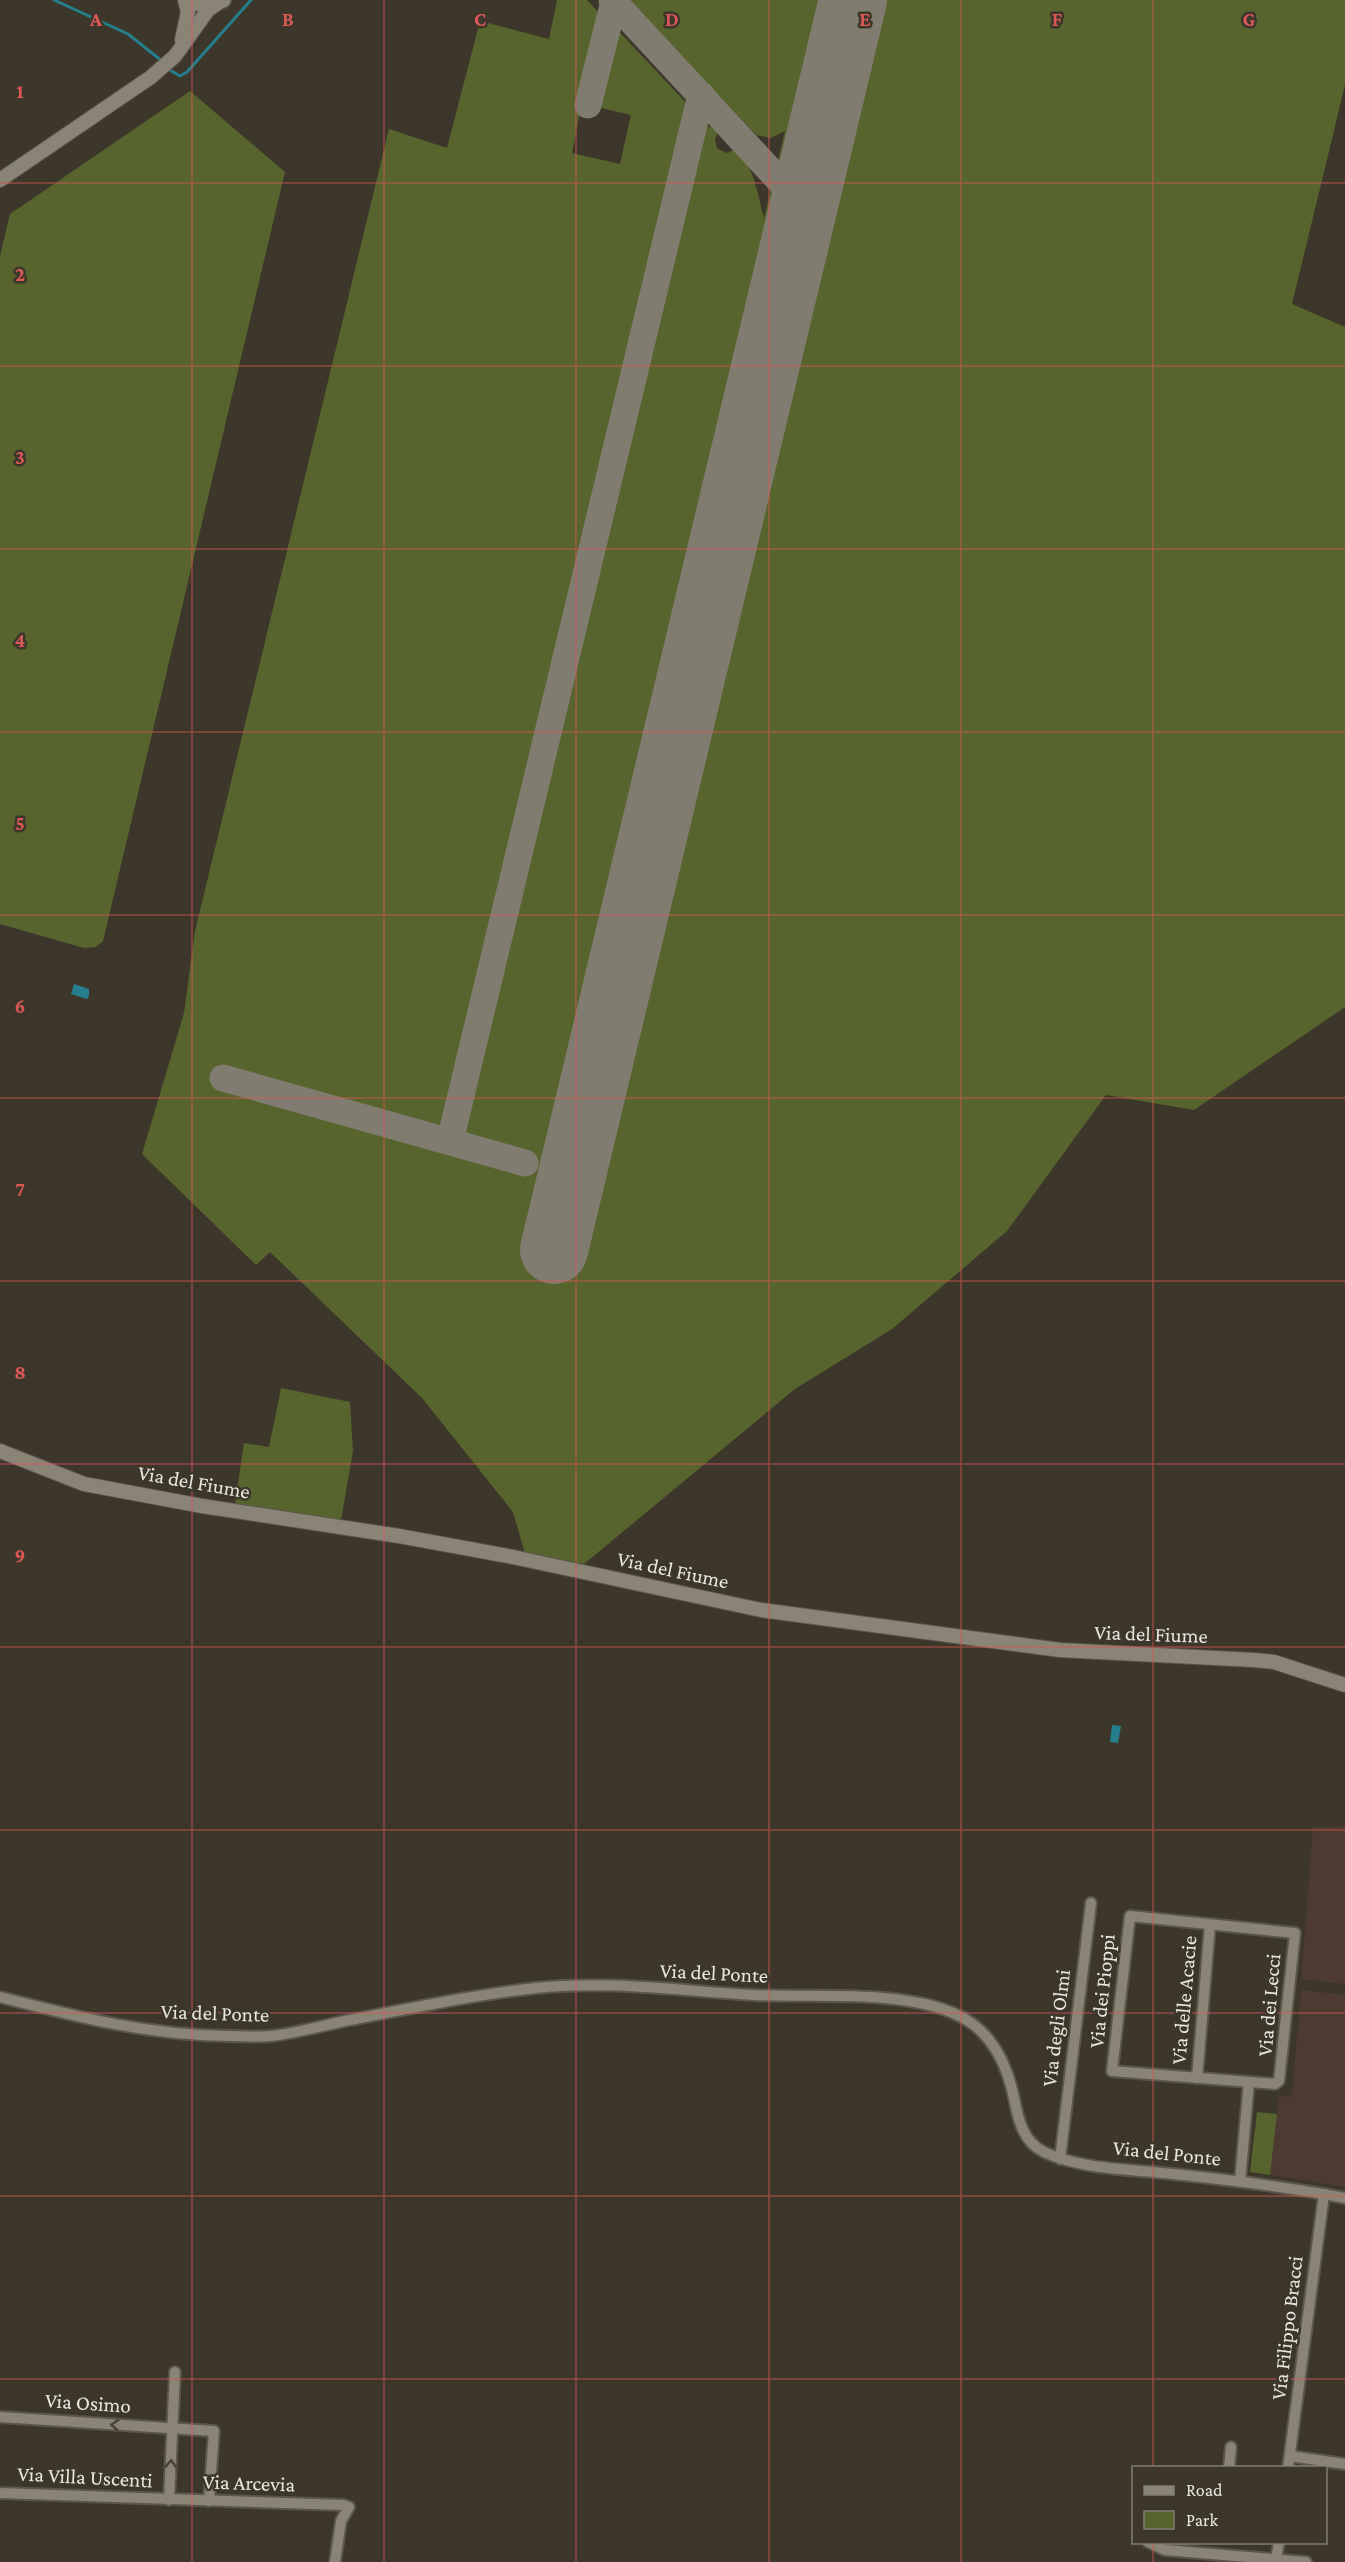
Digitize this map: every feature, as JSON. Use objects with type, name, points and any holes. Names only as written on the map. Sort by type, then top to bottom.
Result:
[{"type":"main road","points":[[190,0],[205,6],[221,2]]},
{"type":"street","points":[[176,56],[186,32],[188,12],[185,0]]},
{"type":"street","points":[[0,180],[151,77],[176,56],[208,10],[221,2]]},
{"type":"street","name":"Via del Fiume","points":[[0,1451],[84,1484],[202,1506],[399,1536],[513,1557],[761,1610],[1060,1650],[1264,1661],[1345,1685]]},
{"type":"street","name":"Via degli Olmi","points":[[1060,2159],[1091,1903]]},
{"type":"street","name":"Via dei Pioppi","points":[[1197,2078],[1112,2071],[1130,1916],[1210,1925]]},
{"type":"street","name":"Via dei Lecci","points":[[1210,1925],[1295,1933],[1279,2081],[1275,2084],[1249,2082]]},
{"type":"street","name":"Via delle Acacie","points":[[1197,2078],[1210,1925]]},
{"type":"street","name":"Via del Ponte","points":[[0,1997],[116,2027],[192,2036],[270,2036],[458,1999],[539,1988],[596,1986],[789,1996],[883,1998],[945,2008],[969,2019],[988,2034],[1011,2083],[1019,2122],[1030,2141],[1040,2150],[1060,2159],[1240,2181],[1345,2198]]},
{"type":"street","points":[[1197,2078],[1249,2082],[1240,2181]]},
{"type":"street","name":"Via Filippo Bracci","points":[[1289,2462],[1324,2194]]},
{"type":"street","points":[[169,2500],[175,2372]]},
{"type":"street","name":"Via Osimo","points":[[0,2417],[214,2431],[209,2501]]},
{"type":"street","points":[[1229,2466],[1232,2447]]},
{"type":"street","points":[[1289,2462],[1345,2464]]},
{"type":"street","name":"Via Villa Uscenti","points":[[0,2493],[169,2500]]},
{"type":"street","name":"Via Arcevia","points":[[169,2500],[349,2507],[340,2521],[334,2560]]},
{"type":"street","points":[[328,2506],[340,2521]]},
{"type":"street","points":[[1152,2544],[1165,2550],[1306,2562]]},
{"type":"street","points":[[1218,2554],[1219,2544]]},
{"type":"street","points":[[1276,2559],[1279,2544]]},
{"type":"shaded area","points":[[1345,1826],[1345,1984],[1301,1979],[1313,1827]]},
{"type":"shaded area","points":[[1301,1990],[1345,1995],[1345,2187],[1270,2175],[1279,2096],[1292,2097]]},
{"type":"green space","points":[[557,0],[587,0],[599,13],[572,153],[620,164],[631,115],[588,105],[609,21],[710,128],[711,125],[718,132],[715,139],[717,148],[726,153],[736,149],[755,181],[764,218],[785,131],[770,138],[756,135],[628,0],[1345,0],[1345,85],[1292,304],[1345,327],[1345,1007],[1194,1110],[1106,1095],[1007,1231],[892,1329],[795,1389],[584,1564],[526,1557],[513,1512],[422,1398],[270,1252],[256,1265],[142,1154],[184,1013],[195,931],[389,129],[447,148],[480,21],[549,39]]},
{"type":"green space","points":[[190,91],[285,172],[103,941],[96,947],[84,948],[0,924],[0,256],[10,214]]},
{"type":"green space","points":[[281,1388],[350,1402],[353,1451],[341,1520],[235,1505],[244,1443],[269,1447]]},
{"type":"green space","points":[[1257,2112],[1277,2114],[1270,2175],[1250,2172]]},
{"type":"water","points":[[74,984],[89,989],[87,999],[71,994]]},
{"type":"water","points":[[1112,1725],[1121,1726],[1118,1743],[1110,1742]]},
{"type":"waterway","points":[[54,0],[128,34],[162,61]]},
{"type":"waterway","points":[[168,69],[180,76],[187,72],[251,0]]},
{"type":"taxiway","points":[[612,0],[804,207]]},
{"type":"taxiway","points":[[588,105],[614,2]]},
{"type":"taxiway","points":[[450,1141],[701,95]]},
{"type":"taxiway","points":[[223,1078],[525,1163]]},
{"type":"runway","points":[[554,1250],[853,0]]}]
